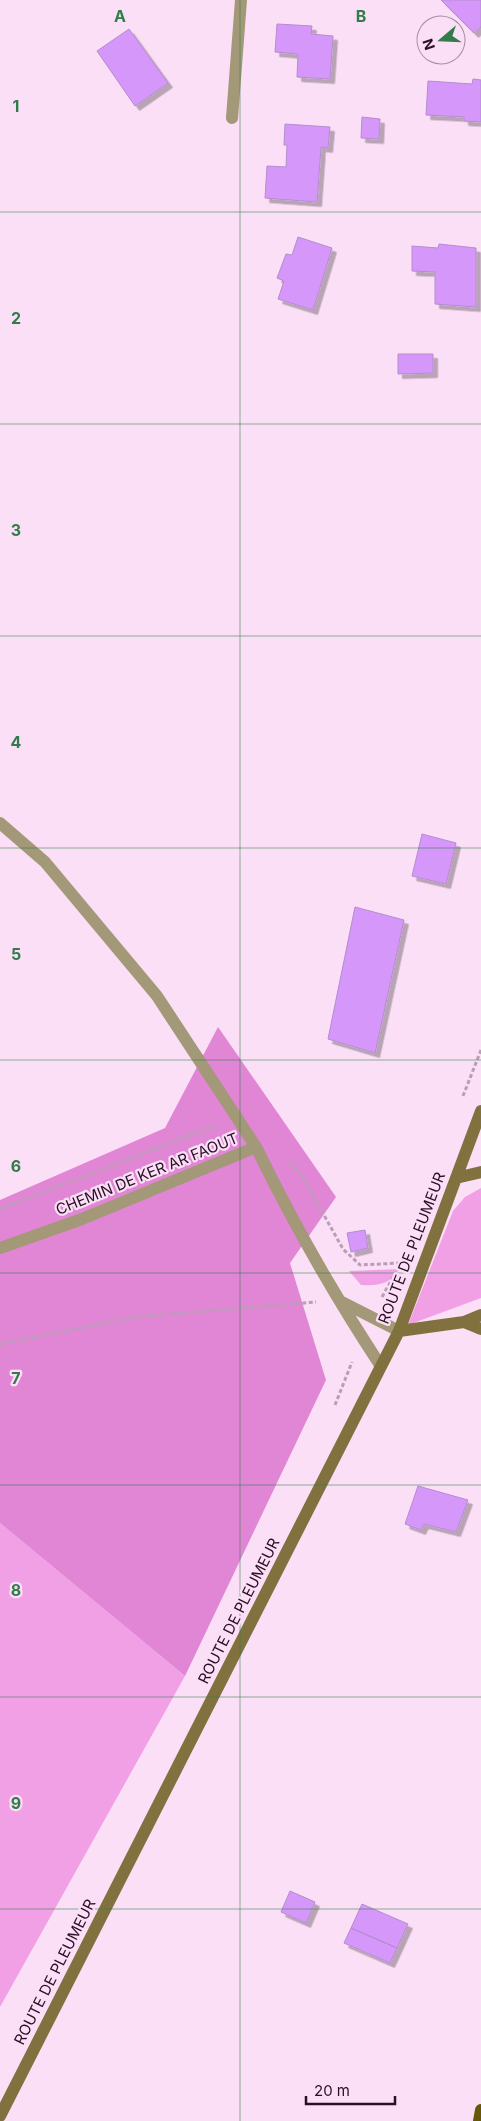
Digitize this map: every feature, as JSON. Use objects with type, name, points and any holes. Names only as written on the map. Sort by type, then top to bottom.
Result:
[{"type":"main road","name":"ROUTE DE PLEUMEUR","points":[[0,2116],[380,1365],[399,1331],[481,1111]]},
{"type":"main road","points":[[456,1178],[481,1172]]},
{"type":"main road","points":[[399,1331],[464,1322],[481,1315]]},
{"type":"main road","points":[[464,1322],[481,1329]]},
{"type":"main road","points":[[479,2121],[481,2110]]},
{"type":"street","points":[[232,118],[241,0]]},
{"type":"street","points":[[0,823],[45,862],[157,996],[256,1147]]},
{"type":"street","name":"CHEMIN DE KER AR FAOUT","points":[[0,1248],[82,1218],[256,1147],[289,1214],[338,1300],[380,1365]]},
{"type":"street","points":[[338,1300],[399,1331]]},
{"type":"path","points":[[460,1105],[481,1050]]},
{"type":"path","points":[[371,1317],[404,1254]]},
{"type":"path","points":[[0,1344],[136,1317],[338,1300]]},
{"type":"path","points":[[332,1411],[362,1338]]},
{"type":"shaded area","points":[[218,1027],[336,1197],[290,1263],[326,1380],[185,1676],[0,1523],[0,1200],[165,1128]]},
{"type":"shaded area","points":[[481,1188],[481,1298],[408,1325],[453,1211],[465,1197]]},
{"type":"shaded area","points":[[400,1269],[388,1281],[374,1285],[361,1285],[349,1271]]},
{"type":"shaded area","points":[[0,1523],[185,1676],[0,2007]]},
{"type":"building","points":[[441,0],[481,0],[481,27],[474,33],[466,25],[466,15],[456,15]]},
{"type":"building","points":[[277,24],[312,26],[311,34],[333,36],[330,79],[297,77],[298,54],[275,52]]},
{"type":"building","points":[[129,29],[168,83],[135,106],[97,51]]},
{"type":"building","points":[[473,79],[481,80],[481,122],[464,121],[464,117],[426,115],[428,81],[472,84]]},
{"type":"building","points":[[362,117],[380,119],[379,139],[361,138]]},
{"type":"building","points":[[285,124],[330,127],[328,148],[321,147],[317,202],[265,198],[267,166],[286,167],[287,145],[284,145]]},
{"type":"building","points":[[298,237],[332,248],[313,310],[278,299],[284,281],[277,278],[286,254],[292,255]]},
{"type":"building","points":[[439,244],[476,248],[476,307],[435,304],[435,272],[412,271],[412,246],[438,248]]},
{"type":"building","points":[[398,354],[433,354],[433,373],[398,374]]},
{"type":"building","points":[[422,834],[456,843],[446,884],[412,876]]},
{"type":"building","points":[[355,907],[404,920],[375,1053],[328,1039]]},
{"type":"building","points":[[365,1230],[368,1248],[351,1252],[347,1233]]},
{"type":"building","points":[[418,1486],[468,1500],[456,1532],[424,1524],[421,1530],[405,1524]]},
{"type":"building","points":[[290,1891],[315,1902],[306,1923],[281,1912]]},
{"type":"building","points":[[362,1904],[408,1924],[397,1948],[351,1928]]},
{"type":"building","points":[[351,1928],[397,1948],[390,1963],[344,1943]]}]
